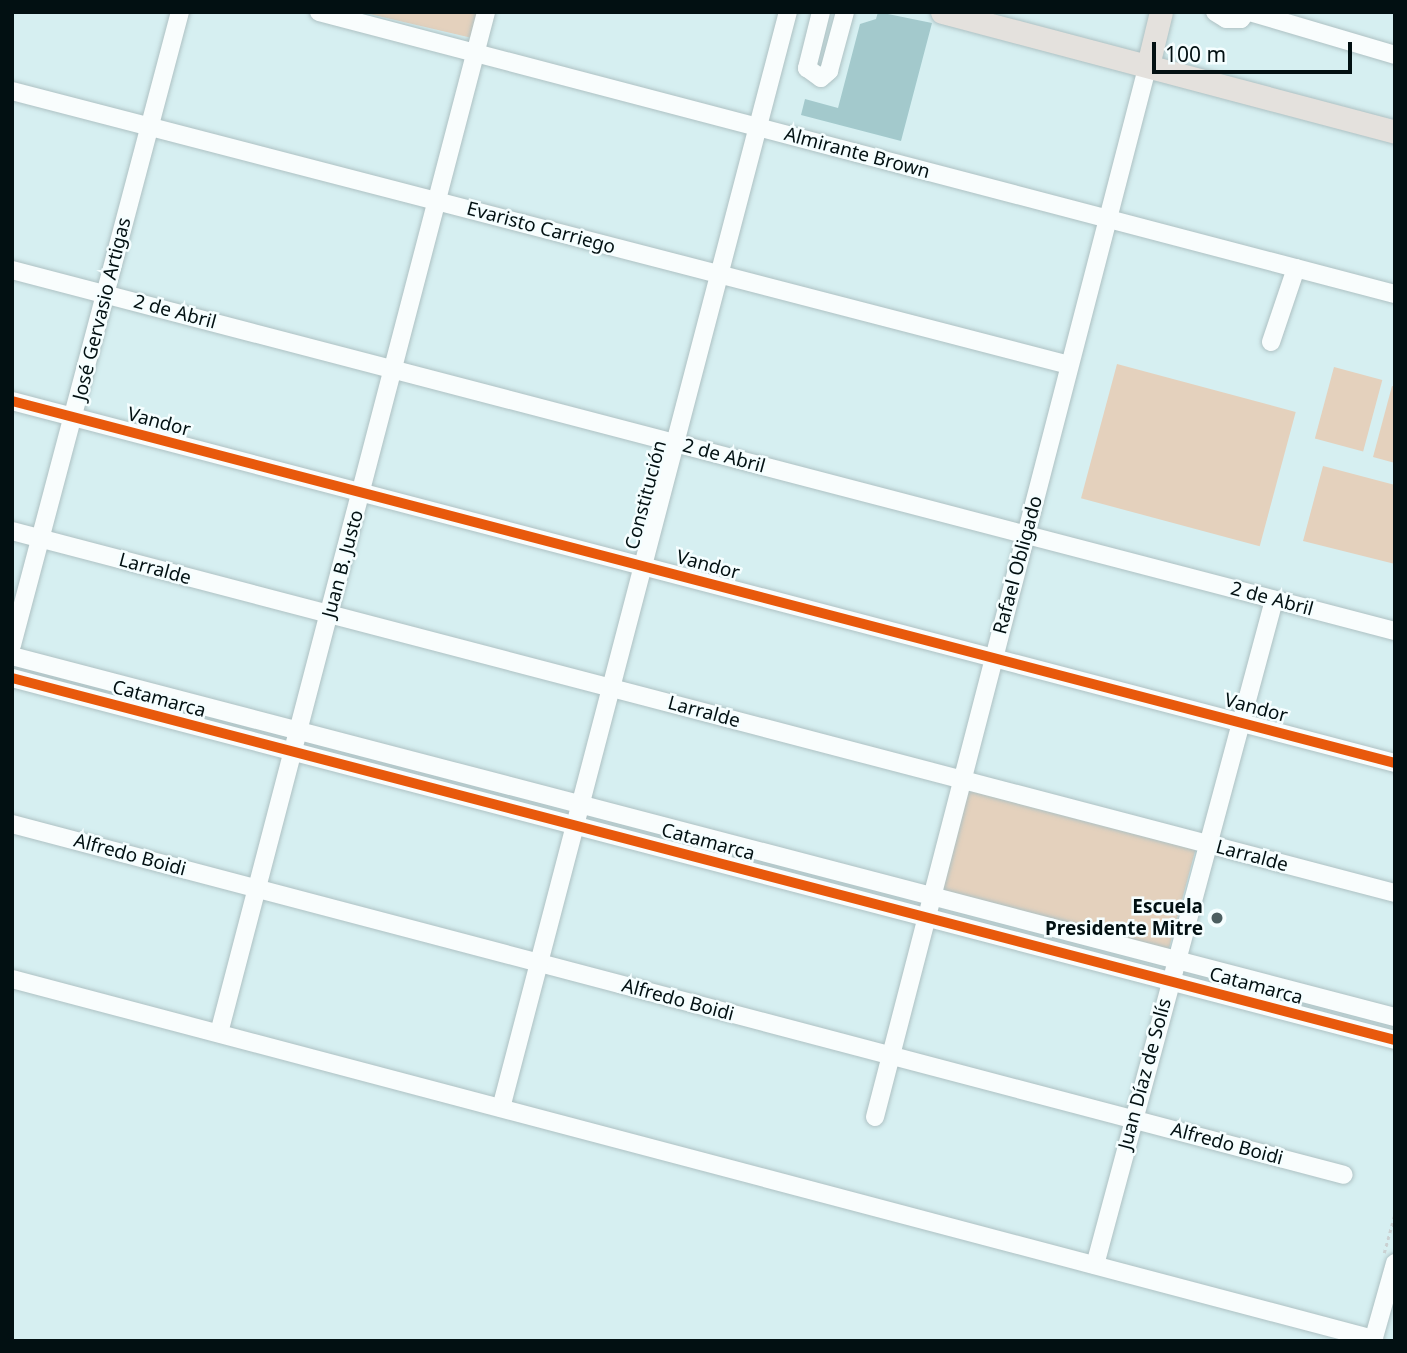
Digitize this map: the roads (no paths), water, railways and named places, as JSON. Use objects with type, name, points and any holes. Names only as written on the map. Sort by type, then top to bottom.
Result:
[{"type":"main road","points":[[942,12],[1395,122]]},
{"type":"main road","points":[[978,12],[1395,132]]},
{"type":"main road","name":"Rafael Obligado","points":[[1149,62],[1161,12]]},
{"type":"street","name":"José Gervasio Artigas","points":[[12,645],[75,418],[180,12]]},
{"type":"street","name":"Almirante Brown","points":[[319,12],[1395,294]]},
{"type":"street","name":"Juan B. Justo","points":[[219,1033],[396,370],[436,201],[486,12]]},
{"type":"street","name":"Constitución","points":[[501,1108],[579,804],[678,444],[719,274],[788,12]]},
{"type":"street","points":[[821,12],[807,68],[821,78],[829,71],[845,12]]},
{"type":"street","points":[[1215,12],[1226,19],[1241,19],[1248,12],[1395,55]]},
{"type":"street","name":"Rafael Obligado","points":[[875,1117],[1149,62]]},
{"type":"street","name":"Evaristo Carriego","points":[[12,91],[1069,365]]},
{"type":"street","points":[[1271,342],[1296,268]]},
{"type":"street","name":"2 de Abril","points":[[12,270],[1395,631]]},
{"type":"street","name":"Vandor","points":[[12,401],[1395,763]]},
{"type":"street","name":"Larralde","points":[[12,531],[1395,893]]},
{"type":"street","name":"Juan Díaz de Solís","points":[[1095,1265],[1206,844],[1274,600]]},
{"type":"street","name":"Catamarca","points":[[12,656],[1395,1017]]},
{"type":"street","name":"Catamarca","points":[[12,678],[1395,1041]]},
{"type":"street","name":"Alfredo Boidi","points":[[12,824],[1345,1175]]},
{"type":"street","points":[[12,979],[1374,1340],[1395,1263]]},
{"type":"place","name":"Escuela Presidente Mitre","points":[[1217,918]]}]
